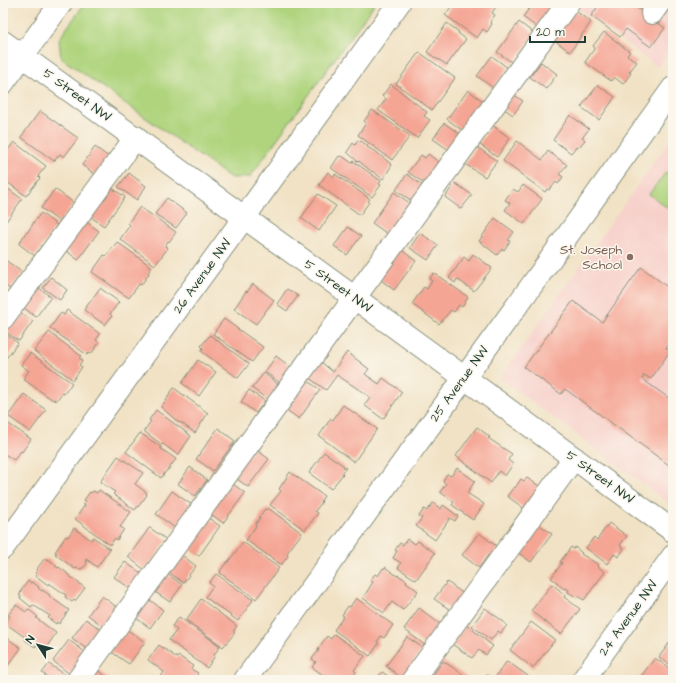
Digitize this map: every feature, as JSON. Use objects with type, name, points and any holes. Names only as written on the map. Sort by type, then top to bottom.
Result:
[{"type":"street","points":[[3,83],[61,3]]},
{"type":"street","name":"26 Avenue NW","points":[[3,548],[245,217],[399,3]]},
{"type":"street","points":[[78,680],[568,3]]},
{"type":"street","name":"5 Street NW","points":[[3,42],[136,137],[673,531]]},
{"type":"street","name":"25 Avenue NW","points":[[245,680],[673,88]]},
{"type":"street","points":[[3,318],[136,137]]},
{"type":"street","points":[[413,680],[574,458]]},
{"type":"street","name":"24 Avenue NW","points":[[583,680],[673,556]]},
{"type":"shaded area","points":[[571,3],[673,3],[673,45],[658,67]]},
{"type":"shaded area","name":"St. Joseph School","points":[[673,136],[673,506],[500,378]]},
{"type":"green space","points":[[85,3],[375,3],[250,177],[231,178],[61,58],[59,39]]},
{"type":"green space","points":[[666,172],[673,177],[673,212],[649,194]]},
{"type":"building","points":[[454,3],[494,3],[497,5],[492,13],[495,15],[490,22],[492,24],[487,32],[483,29],[477,38],[445,15]]},
{"type":"building","points":[[533,3],[556,3],[538,28],[523,17]]},
{"type":"building","points":[[590,3],[630,3],[665,28],[651,47],[626,29],[620,37],[591,16],[597,8]]},
{"type":"building","points":[[574,10],[591,22],[570,52],[553,39]]},
{"type":"building","points":[[519,22],[535,34],[513,63],[497,52]]},
{"type":"building","points":[[447,23],[466,39],[447,65],[427,52]]},
{"type":"building","points":[[604,32],[630,52],[627,55],[637,62],[629,72],[631,73],[623,84],[614,77],[611,81],[585,62],[595,48],[593,46]]},
{"type":"building","points":[[419,52],[455,78],[432,110],[396,84]]},
{"type":"building","points":[[492,56],[508,68],[493,88],[477,76]]},
{"type":"building","points":[[541,62],[557,74],[546,89],[530,77]]},
{"type":"building","points":[[391,84],[427,112],[424,116],[430,120],[417,138],[378,110],[386,99],[382,96]]},
{"type":"building","points":[[598,85],[615,97],[599,120],[581,107]]},
{"type":"building","points":[[468,90],[484,102],[463,131],[447,119]]},
{"type":"building","points":[[513,94],[523,101],[513,115],[503,108]]},
{"type":"building","points":[[372,110],[410,136],[392,160],[358,135],[366,123],[364,121]]},
{"type":"building","points":[[40,111],[78,138],[64,157],[60,154],[54,161],[21,137]]},
{"type":"building","points":[[570,115],[589,129],[582,138],[585,140],[571,153],[553,140]]},
{"type":"building","points":[[444,123],[460,134],[449,150],[433,139]]},
{"type":"building","points":[[492,125],[510,138],[497,157],[479,144]]},
{"type":"building","points":[[358,140],[374,150],[392,165],[383,179],[359,161],[358,162],[347,152],[353,143],[355,145]]},
{"type":"building","points":[[517,141],[542,160],[548,151],[567,165],[559,174],[563,177],[558,184],[556,182],[549,190],[547,189],[545,192],[503,161]]},
{"type":"building","points":[[14,142],[46,166],[38,176],[40,178],[26,196],[3,179],[3,156]]},
{"type":"building","points":[[95,147],[109,157],[96,175],[82,165]]},
{"type":"building","points":[[477,147],[497,161],[485,177],[465,164]]},
{"type":"building","points":[[428,154],[440,163],[425,184],[408,172],[421,155],[425,158]]},
{"type":"building","points":[[339,156],[342,156],[352,163],[353,161],[381,181],[379,184],[381,185],[372,197],[331,168]]},
{"type":"building","points":[[328,172],[334,177],[335,174],[370,199],[360,215],[319,185]]},
{"type":"building","points":[[129,173],[146,186],[137,200],[118,187]]},
{"type":"building","points":[[407,174],[423,186],[412,201],[396,190]]},
{"type":"building","points":[[455,183],[472,195],[461,209],[445,197]]},
{"type":"building","points":[[3,185],[22,199],[3,224]]},
{"type":"building","points":[[523,185],[542,199],[524,224],[505,210],[510,203],[505,200],[513,189],[518,192]]},
{"type":"building","points":[[109,186],[125,197],[104,226],[88,215]]},
{"type":"building","points":[[55,189],[74,203],[60,222],[41,208]]},
{"type":"building","points":[[394,192],[411,204],[389,235],[372,223]]},
{"type":"building","points":[[318,194],[336,206],[319,231],[301,218]]},
{"type":"building","points":[[167,198],[187,213],[176,228],[155,214]]},
{"type":"building","points":[[140,207],[176,232],[169,242],[168,241],[165,246],[168,248],[155,265],[120,239],[130,225],[128,223]]},
{"type":"building","points":[[41,213],[57,225],[35,256],[19,244],[26,232],[27,233]]},
{"type":"building","points":[[495,218],[514,232],[508,240],[510,241],[504,250],[502,249],[497,255],[479,241]]},
{"type":"building","points":[[84,220],[99,231],[78,260],[63,248]]},
{"type":"building","points":[[348,227],[361,236],[347,255],[334,246]]},
{"type":"building","points":[[420,233],[438,245],[428,260],[410,248]]},
{"type":"building","points":[[117,242],[152,267],[141,285],[139,284],[129,298],[92,272],[104,255],[106,256]]},
{"type":"building","points":[[399,248],[416,261],[394,290],[377,277]]},
{"type":"building","points":[[473,254],[492,268],[474,291],[457,279],[455,283],[449,278],[464,257],[469,261]]},
{"type":"building","points":[[4,259],[23,273],[10,289],[3,284]]},
{"type":"building","points":[[641,267],[673,291],[673,345],[670,342],[666,348],[670,351],[651,379],[644,375],[642,379],[673,401],[673,468],[565,389],[561,394],[524,367],[573,301],[602,322]]},
{"type":"building","points":[[434,273],[468,297],[462,307],[459,305],[454,312],[451,310],[439,324],[412,304],[424,287],[427,289],[432,281],[429,279]]},
{"type":"building","points":[[51,277],[67,290],[60,300],[43,288]]},
{"type":"building","points":[[253,284],[274,300],[256,324],[234,309],[246,291],[247,292]]},
{"type":"building","points":[[35,285],[51,297],[36,317],[20,305]]},
{"type":"building","points":[[100,288],[119,302],[110,314],[112,316],[105,325],[84,310]]},
{"type":"building","points":[[287,289],[298,296],[287,311],[277,304]]},
{"type":"building","points":[[17,310],[33,321],[19,341],[3,330]]},
{"type":"building","points":[[67,310],[100,334],[96,340],[99,343],[91,354],[89,353],[87,355],[50,328],[61,313],[64,315]]},
{"type":"building","points":[[224,319],[263,347],[252,362],[213,334]]},
{"type":"building","points":[[3,332],[18,343],[3,362]]},
{"type":"building","points":[[49,332],[81,356],[79,358],[83,360],[79,365],[82,367],[73,380],[34,351]]},
{"type":"building","points":[[210,335],[249,364],[238,378],[201,351],[203,348],[201,346]]},
{"type":"building","points":[[347,352],[369,369],[365,374],[379,384],[383,378],[402,392],[383,419],[364,405],[370,397],[337,375],[326,390],[308,377],[320,361],[333,372]]},
{"type":"building","points":[[30,353],[72,383],[64,394],[62,393],[56,401],[23,379],[29,371],[21,365]]},
{"type":"building","points":[[276,356],[292,368],[281,384],[265,372]]},
{"type":"building","points":[[198,360],[216,372],[199,396],[182,383]]},
{"type":"building","points":[[264,373],[280,386],[268,400],[252,388]]},
{"type":"building","points":[[305,379],[320,390],[299,419],[284,408]]},
{"type":"building","points":[[174,388],[208,413],[195,433],[180,422],[179,423],[161,407]]},
{"type":"building","points":[[249,390],[265,401],[256,413],[241,402]]},
{"type":"building","points":[[24,394],[46,410],[30,432],[8,416]]},
{"type":"building","points":[[343,405],[377,429],[354,462],[319,436],[331,418],[333,420]]},
{"type":"building","points":[[156,410],[191,436],[178,455],[144,431]]},
{"type":"building","points":[[3,420],[31,439],[14,460],[3,453]]},
{"type":"building","points":[[477,427],[490,437],[488,438],[512,454],[508,460],[513,464],[505,476],[499,471],[491,483],[456,456]]},
{"type":"building","points":[[218,428],[235,441],[213,471],[196,459]]},
{"type":"building","points":[[140,433],[176,459],[161,478],[126,452]]},
{"type":"building","points":[[254,448],[269,459],[248,487],[233,476]]},
{"type":"building","points":[[324,452],[346,468],[331,489],[309,473]]},
{"type":"building","points":[[118,456],[143,473],[135,484],[147,493],[147,495],[135,510],[113,494],[115,492],[100,482]]},
{"type":"building","points":[[190,467],[207,480],[195,496],[178,484]]},
{"type":"building","points":[[457,468],[475,481],[467,493],[484,504],[473,520],[452,505],[454,502],[440,492],[446,484],[443,481],[447,474],[451,476]]},
{"type":"building","points":[[290,472],[324,496],[321,501],[322,502],[315,511],[318,513],[305,530],[270,505],[281,491],[279,489]]},
{"type":"building","points":[[527,478],[542,488],[526,510],[507,496],[521,479],[524,481]]},
{"type":"building","points":[[229,481],[245,493],[223,523],[207,511]]},
{"type":"building","points":[[99,490],[131,512],[120,527],[124,529],[117,540],[115,538],[110,545],[75,519],[85,505],[83,504],[86,501],[84,500],[90,492],[91,493],[93,491],[97,493]]},
{"type":"building","points":[[172,491],[192,505],[175,528],[156,514]]},
{"type":"building","points":[[433,503],[441,509],[443,505],[458,516],[455,521],[450,518],[435,540],[416,526],[422,518],[419,516],[424,509],[427,511]]},
{"type":"building","points":[[268,508],[302,533],[287,553],[288,556],[282,564],[246,540],[256,526],[255,525],[260,518],[259,517],[265,509],[266,510]]},
{"type":"building","points":[[204,515],[220,526],[199,556],[183,545]]},
{"type":"building","points":[[537,523],[552,534],[531,562],[516,551]]},
{"type":"building","points":[[609,523],[627,536],[620,545],[624,549],[618,557],[614,554],[607,564],[586,548],[594,537],[597,540]]},
{"type":"building","points":[[74,528],[91,540],[93,537],[110,549],[97,567],[86,559],[87,564],[83,568],[75,569],[55,554],[66,536],[68,537]]},
{"type":"building","points":[[149,528],[167,540],[145,570],[128,557]]},
{"type":"building","points":[[479,533],[499,548],[492,558],[488,555],[479,568],[462,555]]},
{"type":"building","points":[[407,539],[415,544],[418,541],[435,553],[416,580],[398,568],[401,563],[393,558],[397,551],[395,550],[400,543],[403,545]]},
{"type":"building","points":[[243,542],[279,568],[256,599],[220,573]]},
{"type":"building","points":[[571,547],[574,549],[575,547],[582,553],[581,554],[599,565],[597,566],[605,572],[584,600],[568,592],[569,590],[564,589],[551,578]]},
{"type":"building","points":[[179,553],[196,566],[183,583],[166,570]]},
{"type":"building","points":[[45,558],[85,588],[75,601],[74,600],[72,602],[65,597],[66,595],[36,576],[36,570]]},
{"type":"building","points":[[125,562],[142,574],[131,589],[114,577]]},
{"type":"building","points":[[385,567],[407,581],[406,582],[418,591],[403,610],[392,602],[384,613],[363,598],[373,582],[370,580],[375,574],[378,576]]},
{"type":"building","points":[[165,572],[182,585],[170,602],[152,590]]},
{"type":"building","points":[[216,574],[253,600],[238,621],[205,597],[213,586],[209,583]]},
{"type":"building","points":[[28,581],[31,583],[32,582],[69,610],[59,624],[57,622],[56,624],[48,618],[50,616],[33,605],[31,607],[20,598],[20,592]]},
{"type":"building","points":[[447,582],[464,594],[452,611],[434,599]]},
{"type":"building","points":[[552,584],[565,595],[564,597],[580,609],[561,634],[531,611]]},
{"type":"building","points":[[102,596],[118,608],[104,627],[88,615]]},
{"type":"building","points":[[146,597],[163,610],[150,628],[132,615]]},
{"type":"building","points":[[356,598],[393,625],[384,638],[381,636],[377,642],[379,643],[370,656],[334,630],[344,616],[342,615],[348,606],[350,607]]},
{"type":"building","points":[[201,599],[237,626],[234,630],[234,634],[223,647],[186,620]]},
{"type":"building","points":[[16,605],[26,612],[28,609],[38,617],[36,618],[56,633],[44,651],[25,640],[26,638],[5,623],[10,616],[8,615]]},
{"type":"building","points":[[419,608],[441,625],[426,646],[404,629]]},
{"type":"building","points":[[485,608],[507,625],[501,633],[498,631],[491,640],[472,626]]},
{"type":"building","points":[[179,617],[220,646],[207,668],[169,640],[177,630],[172,626]]},
{"type":"building","points":[[86,619],[103,631],[88,650],[72,638]]},
{"type":"building","points":[[531,622],[555,640],[533,668],[510,650]]},
{"type":"building","points":[[466,625],[493,646],[486,655],[479,650],[472,658],[452,644]]},
{"type":"building","points":[[126,629],[145,642],[129,664],[110,651]]},
{"type":"building","points":[[334,634],[365,656],[354,670],[356,672],[350,680],[330,680],[312,667],[316,662],[312,659],[319,650],[318,649],[327,636],[331,639]]},
{"type":"building","points":[[3,635],[21,648],[4,671],[3,670]]},
{"type":"building","points":[[407,637],[423,648],[402,678],[386,666]]},
{"type":"building","points":[[673,638],[673,667],[659,657]]},
{"type":"building","points":[[69,640],[86,653],[71,675],[53,661]]},
{"type":"building","points":[[159,645],[177,658],[179,656],[193,666],[191,669],[198,673],[193,680],[162,680],[160,678],[164,672],[148,660]]},
{"type":"building","points":[[655,658],[673,671],[673,680],[638,680]]},
{"type":"building","points":[[443,661],[461,673],[469,680],[430,679]]},
{"type":"building","points":[[507,661],[528,676],[525,680],[484,680],[487,675],[494,679]]},
{"type":"building","points":[[49,664],[66,675],[62,680],[52,680],[42,673]]},
{"type":"building","points":[[96,669],[111,680],[88,680]]},
{"type":"building","points":[[382,672],[391,678],[393,680],[376,680]]},
{"type":"place","name":"St. Joseph School","points":[[630,257]]}]
